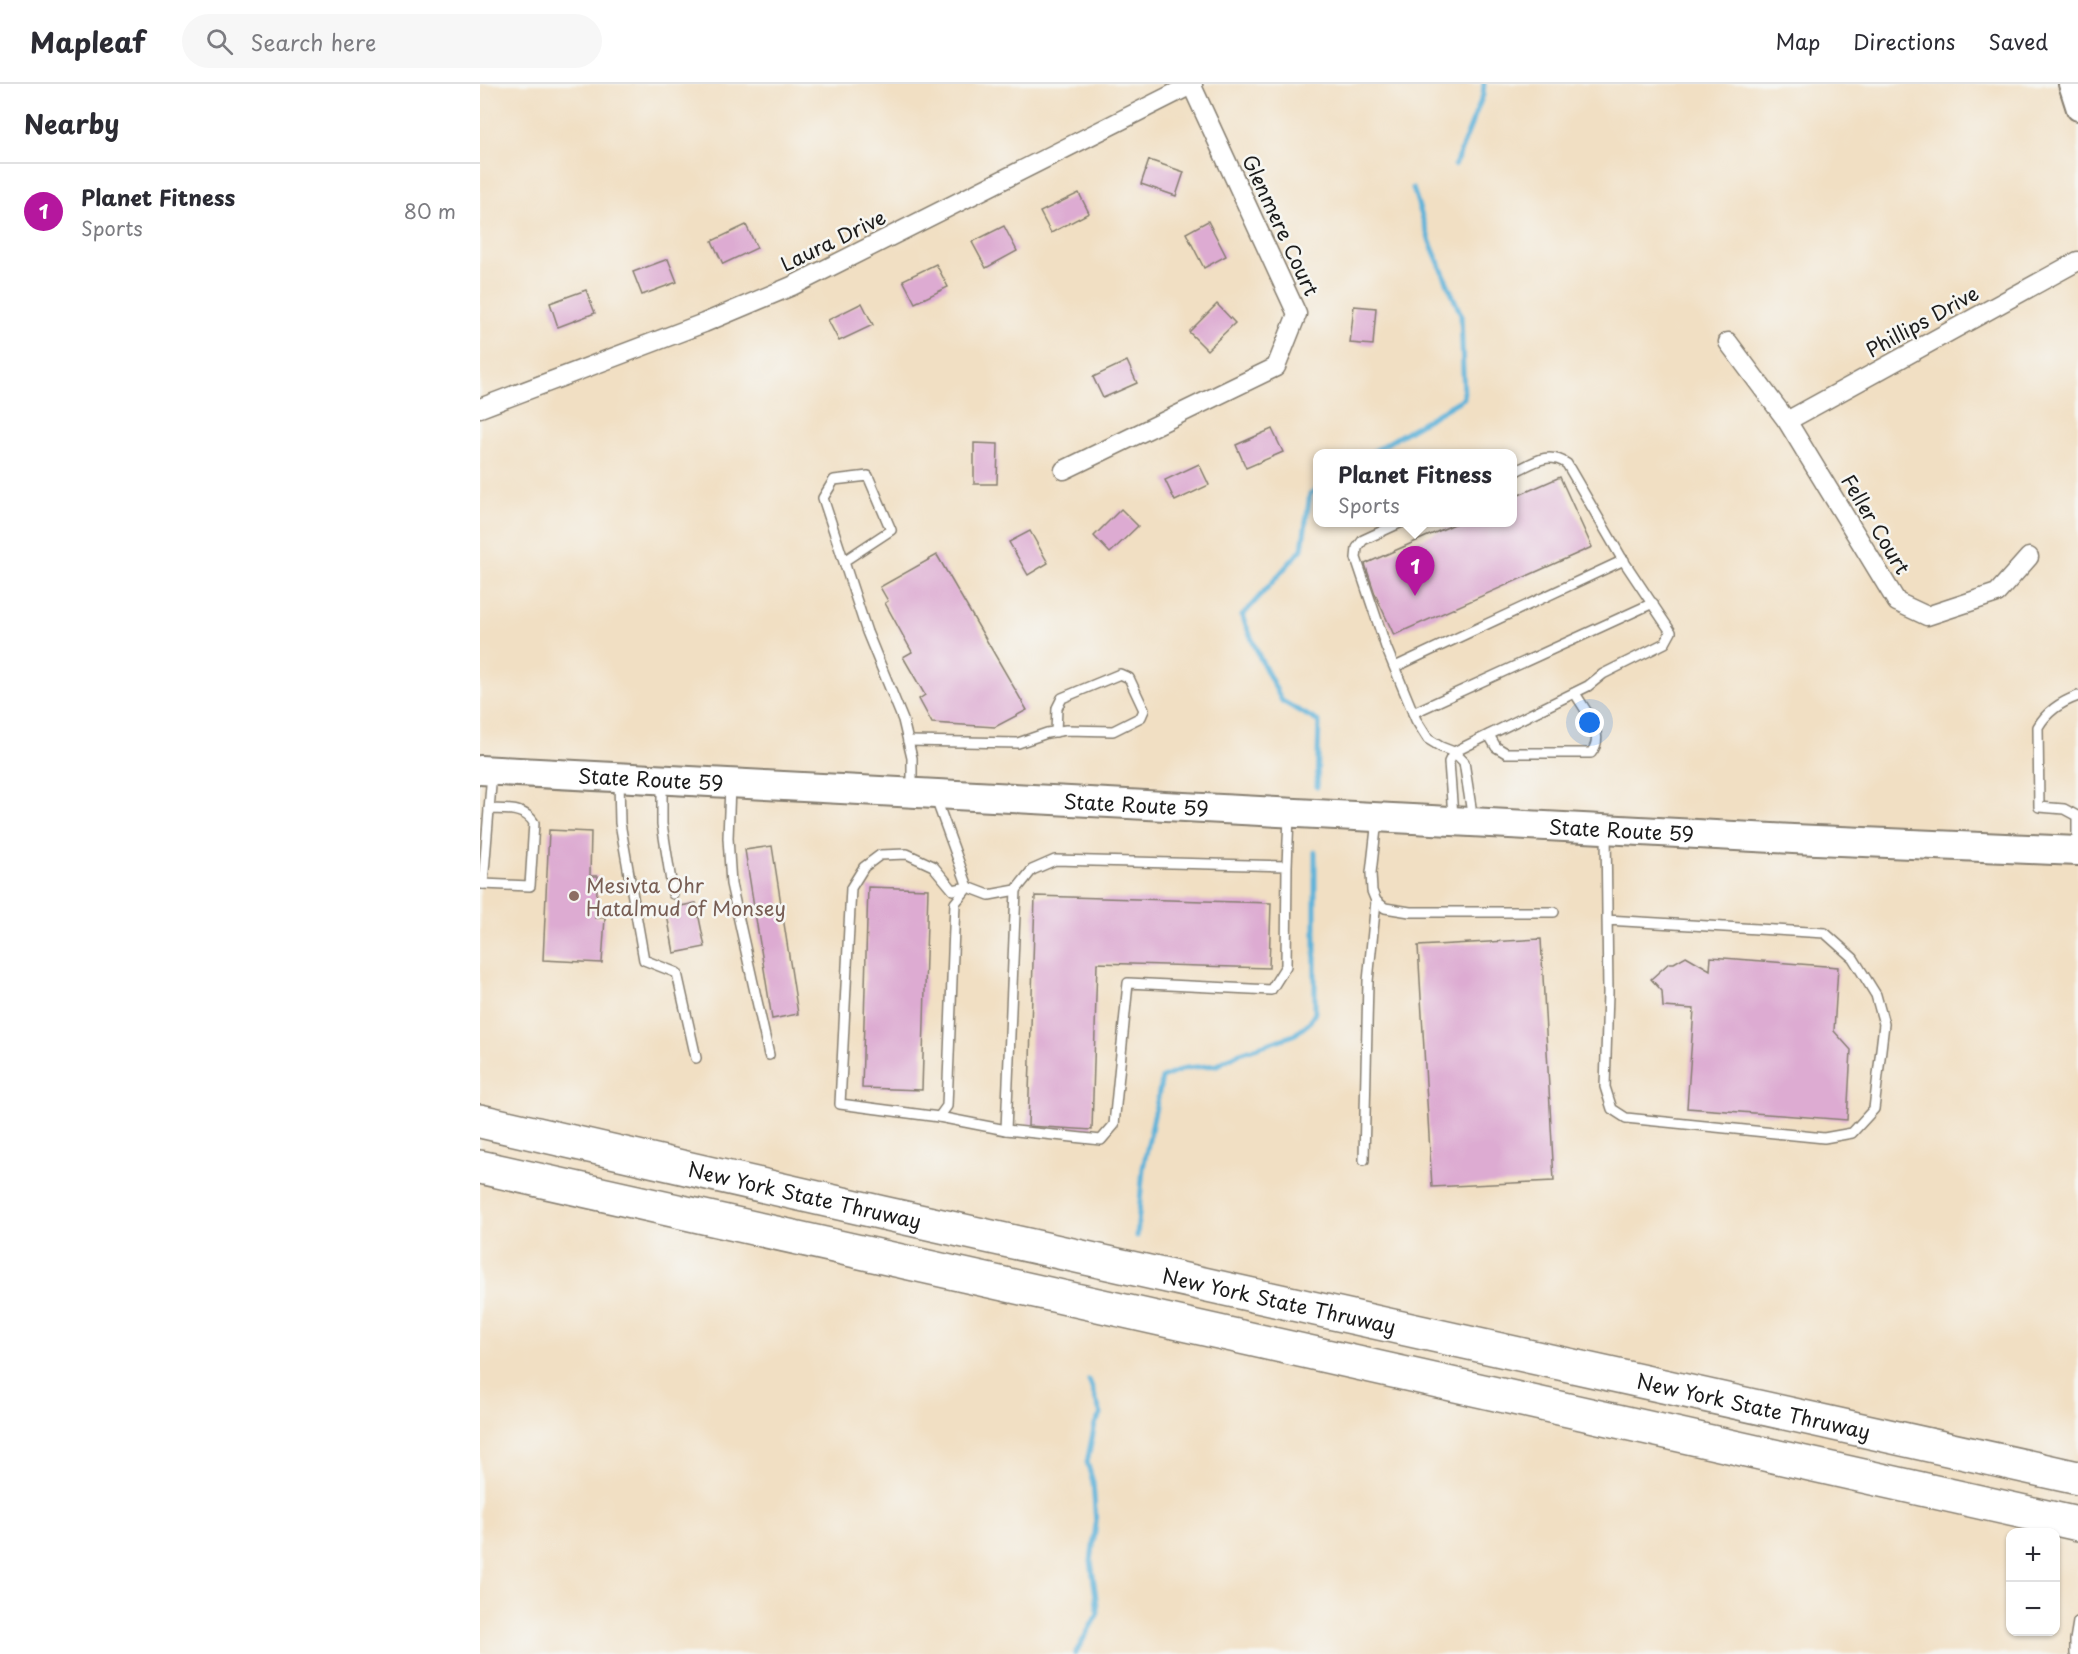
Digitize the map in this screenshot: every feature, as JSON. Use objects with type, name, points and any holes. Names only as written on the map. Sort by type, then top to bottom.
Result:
[{"type":"highway","name":"New York State Thruway","points":[[480,1121],[883,1213],[2078,1478]]},
{"type":"highway","points":[[480,1167],[2078,1524]]},
{"type":"main road","name":"State Route 59","points":[[486,771],[1793,839],[2077,851]]},
{"type":"street","points":[[2070,84],[2078,110]]},
{"type":"street","name":"Laura Drive","points":[[480,408],[704,323],[792,286],[1192,85]]},
{"type":"street","name":"Glenmere Court","points":[[1064,470],[1276,367],[1298,314],[1192,85]]},
{"type":"street","name":"Phillips Drive","points":[[1787,421],[2078,261]]},
{"type":"street","name":"Feller Court","points":[[1728,342],[1787,421],[1897,602],[1927,616],[1998,593],[2030,557]]},
{"type":"lane","points":[[1463,822],[1449,762],[1454,752],[1588,686],[1603,674],[1665,643],[1671,632],[1624,561],[1567,464],[1557,457],[1547,457],[1517,471]]},
{"type":"lane","points":[[844,561],[891,530],[868,476],[834,480],[823,498],[867,632],[903,720],[923,794],[968,887]]},
{"type":"lane","points":[[1391,527],[1363,540],[1357,548],[1356,558],[1386,647],[1413,713],[1428,739],[1454,752],[1464,762],[1463,822]]},
{"type":"lane","points":[[1395,667],[1624,561]]},
{"type":"lane","points":[[1413,713],[1653,603]]},
{"type":"lane","points":[[908,741],[1018,743],[1066,730],[1113,731],[1141,717],[1144,710],[1129,678],[1120,674],[1062,698],[1057,708],[1056,732]]},
{"type":"lane","points":[[1489,735],[1496,747],[1506,753],[1591,753],[1596,747],[1597,731],[1575,693]]},
{"type":"lane","points":[[2077,851],[2077,816],[2064,809],[2039,807],[2038,727],[2044,716],[2064,701],[2078,696]]},
{"type":"lane","points":[[486,771],[489,809],[481,884],[530,886],[534,823],[524,811],[489,809]]},
{"type":"lane","points":[[619,778],[620,823],[644,960],[677,973],[696,1058]]},
{"type":"lane","points":[[662,780],[662,824],[674,894]]},
{"type":"lane","points":[[730,784],[728,838],[731,884],[769,1055]]},
{"type":"lane","points":[[1016,890],[989,895],[968,887],[953,890],[933,866],[907,854],[880,855],[864,867],[851,888],[840,1104],[1006,1130],[1101,1140],[1114,1125],[1128,983],[1271,990],[1286,966],[1289,813]]},
{"type":"lane","points":[[1364,1160],[1368,981],[1376,901],[1372,891],[1371,873],[1378,818]]},
{"type":"lane","points":[[1605,829],[1608,993],[1605,1087],[1612,1109],[1626,1118],[1824,1138],[1852,1132],[1874,1109],[1884,1024],[1876,995],[1852,958],[1825,933],[1607,920]]},
{"type":"lane","points":[[1006,1130],[1016,890],[1032,870],[1055,860],[1287,866]]},
{"type":"lane","points":[[939,1118],[947,1106],[955,903],[968,887]]},
{"type":"lane","points":[[1376,901],[1385,908],[1410,912],[1554,912]]},
{"type":"lane","points":[[2075,1654],[2076,1624],[2078,1622]]},
{"type":"building","points":[[1149,160],[1184,172],[1176,196],[1141,184]]},
{"type":"building","points":[[1079,193],[1089,213],[1051,233],[1040,212]]},
{"type":"building","points":[[1208,221],[1226,256],[1204,268],[1186,233]]},
{"type":"building","points":[[746,225],[757,248],[723,264],[712,241]]},
{"type":"building","points":[[1004,226],[1017,251],[986,268],[972,242]]},
{"type":"building","points":[[668,259],[677,282],[642,295],[633,272]]},
{"type":"building","points":[[936,264],[948,287],[915,303],[903,280]]},
{"type":"building","points":[[586,290],[595,313],[558,327],[550,303]]},
{"type":"building","points":[[862,303],[873,325],[839,341],[828,320]]},
{"type":"building","points":[[1217,304],[1235,323],[1207,350],[1189,332]]},
{"type":"building","points":[[1354,306],[1376,308],[1373,345],[1350,343]]},
{"type":"building","points":[[1127,361],[1137,383],[1103,398],[1093,377]]},
{"type":"building","points":[[1272,429],[1283,452],[1246,468],[1236,445]]},
{"type":"building","points":[[974,443],[998,444],[997,484],[974,484]]},
{"type":"building","points":[[1199,464],[1209,485],[1175,501],[1165,480]]},
{"type":"building","points":[[1560,477],[1592,547],[1394,635],[1375,594],[1365,564],[1448,527],[1517,527],[1517,496]]},
{"type":"building","points":[[1121,509],[1138,526],[1110,553],[1094,536]]},
{"type":"building","points":[[1030,531],[1048,563],[1028,575],[1009,542]]},
{"type":"building","points":[[937,555],[1027,710],[995,727],[932,723],[919,699],[925,695],[903,657],[912,652],[885,603],[888,601],[880,587]]},
{"type":"building","points":[[549,830],[591,832],[590,876],[598,876],[595,918],[605,918],[602,963],[543,960]]},
{"type":"building","points":[[772,846],[798,1014],[772,1019],[745,850]]},
{"type":"building","points":[[868,887],[928,889],[922,1090],[862,1088]]},
{"type":"building","points":[[1035,896],[1271,903],[1269,968],[1097,963],[1092,1130],[1028,1126]]},
{"type":"building","points":[[696,903],[705,947],[674,953],[666,909]]},
{"type":"building","points":[[1541,939],[1554,1181],[1432,1187],[1418,946]]},
{"type":"building","points":[[1686,956],[1710,970],[1711,957],[1838,967],[1834,1031],[1851,1050],[1847,1120],[1687,1108],[1694,1009],[1663,1007],[1662,991],[1651,979],[1669,963],[1674,963]]},
{"type":"waterway","points":[[1455,165],[1483,95],[1484,84]]},
{"type":"waterway","points":[[1377,449],[1464,398],[1461,315],[1430,242],[1413,188]]},
{"type":"waterway","points":[[1313,492],[1310,494],[1302,549],[1242,616],[1282,701],[1319,722],[1317,787]]},
{"type":"waterway","points":[[1137,1236],[1143,1168],[1162,1078],[1186,1068],[1217,1065],[1237,1054],[1294,1035],[1309,1023],[1315,1013],[1315,852]]},
{"type":"waterway","points":[[1075,1654],[1098,1613],[1091,1561],[1096,1524],[1093,1482],[1087,1462],[1095,1424],[1101,1414],[1089,1380]]},
{"type":"place","name":"Planet Fitness","points":[[1415,596]]},
{"type":"place","name":"Mesivta Ohr Hatalmud of Monsey","points":[[574,896]]}]
